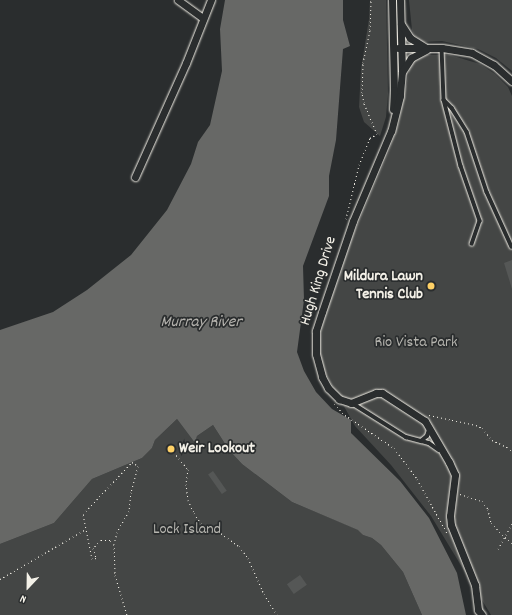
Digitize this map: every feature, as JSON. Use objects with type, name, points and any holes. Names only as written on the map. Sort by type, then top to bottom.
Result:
[{"type":"street","points":[[178,0],[203,18]]},
{"type":"street","points":[[135,177],[186,63],[211,0]]},
{"type":"street","name":"Hugh King Drive","points":[[351,403],[334,395],[322,377],[316,354],[316,331],[352,221],[391,131],[400,96],[402,72],[397,48],[392,0]]},
{"type":"street","name":"Hugh King Drive","points":[[391,131],[400,23],[400,0]]},
{"type":"street","points":[[400,23],[410,38],[428,49]]},
{"type":"street","points":[[397,48],[442,48],[472,53],[494,65],[512,81]]},
{"type":"street","points":[[402,72],[411,58],[428,49]]},
{"type":"street","points":[[351,403],[376,394],[382,394],[420,417],[430,429],[455,475],[450,516],[452,525],[470,568],[475,585],[478,610],[482,615]]},
{"type":"lane","points":[[442,48],[444,100],[461,166],[480,221],[472,244]]},
{"type":"lane","points":[[444,100],[452,108],[467,132],[485,188],[512,247]]},
{"type":"lane","points":[[351,403],[400,434],[429,443],[443,453]]},
{"type":"lane","points":[[421,441],[427,436],[430,429]]},
{"type":"path","points":[[346,220],[359,165],[370,138],[377,134],[364,103],[362,93],[363,63],[370,30],[371,0]]},
{"type":"path","points":[[332,402],[345,415],[389,443],[398,452],[417,479],[449,538]]},
{"type":"path","points":[[420,417],[429,415],[476,425],[482,428],[492,440],[507,447],[512,452]]},
{"type":"path","points":[[171,449],[188,469],[186,484],[188,500],[194,513],[204,528],[218,531],[239,546],[248,558],[264,594],[277,615]]},
{"type":"path","points":[[114,544],[110,540],[101,540],[93,548],[96,558],[92,558],[83,514],[132,462],[138,466],[131,492],[129,511],[117,532],[114,544],[115,575],[127,615]]},
{"type":"path","points":[[453,491],[482,501],[488,509],[491,523],[505,535],[512,544]]},
{"type":"path","points":[[498,549],[512,524]]},
{"type":"path","points":[[0,579],[86,529]]},
{"type":"green space","points":[[370,0],[386,0],[388,94],[386,117],[380,136],[364,122],[359,107],[361,69],[369,19]]},
{"type":"green space","points":[[409,0],[512,0],[512,71],[496,58],[478,49],[442,41],[423,42],[415,36],[412,30]]},
{"type":"green space","name":"Rio Vista Park","points":[[427,55],[450,55],[480,64],[495,74],[508,87],[512,96],[512,615],[491,615],[431,516],[391,465],[355,426],[323,369],[319,349],[322,323],[345,254],[389,151],[399,122],[410,66],[417,59]]},
{"type":"green space","name":"Lock Island","points":[[177,419],[195,443],[197,436],[213,425],[229,450],[242,464],[292,502],[359,530],[363,535],[372,538],[381,545],[403,572],[422,615],[0,615],[0,544],[54,523],[92,479],[142,458],[152,448],[155,440]]},
{"type":"water","name":"Murray River","points":[[225,0],[343,0],[343,20],[350,46],[343,49],[336,140],[329,176],[329,196],[303,266],[304,300],[297,352],[304,371],[316,392],[332,409],[351,420],[351,433],[400,481],[429,518],[457,573],[466,615],[422,615],[403,572],[381,545],[372,538],[363,535],[358,530],[292,502],[242,464],[229,450],[213,425],[197,436],[195,443],[177,419],[155,440],[152,448],[142,458],[92,479],[54,523],[0,544],[0,330],[53,312],[87,290],[131,255],[167,210],[191,164],[198,142],[210,125],[222,71],[220,29]]},
{"type":"building","points":[[512,260],[512,289],[504,263]]},
{"type":"building","points":[[213,471],[227,491],[222,494],[208,474]]},
{"type":"building","points":[[300,575],[307,585],[294,594],[287,584]]},
{"type":"place","name":"Mildura Lawn Tennis Club","points":[[431,286]]},
{"type":"place","name":"Weir Lookout","points":[[171,449]]}]
